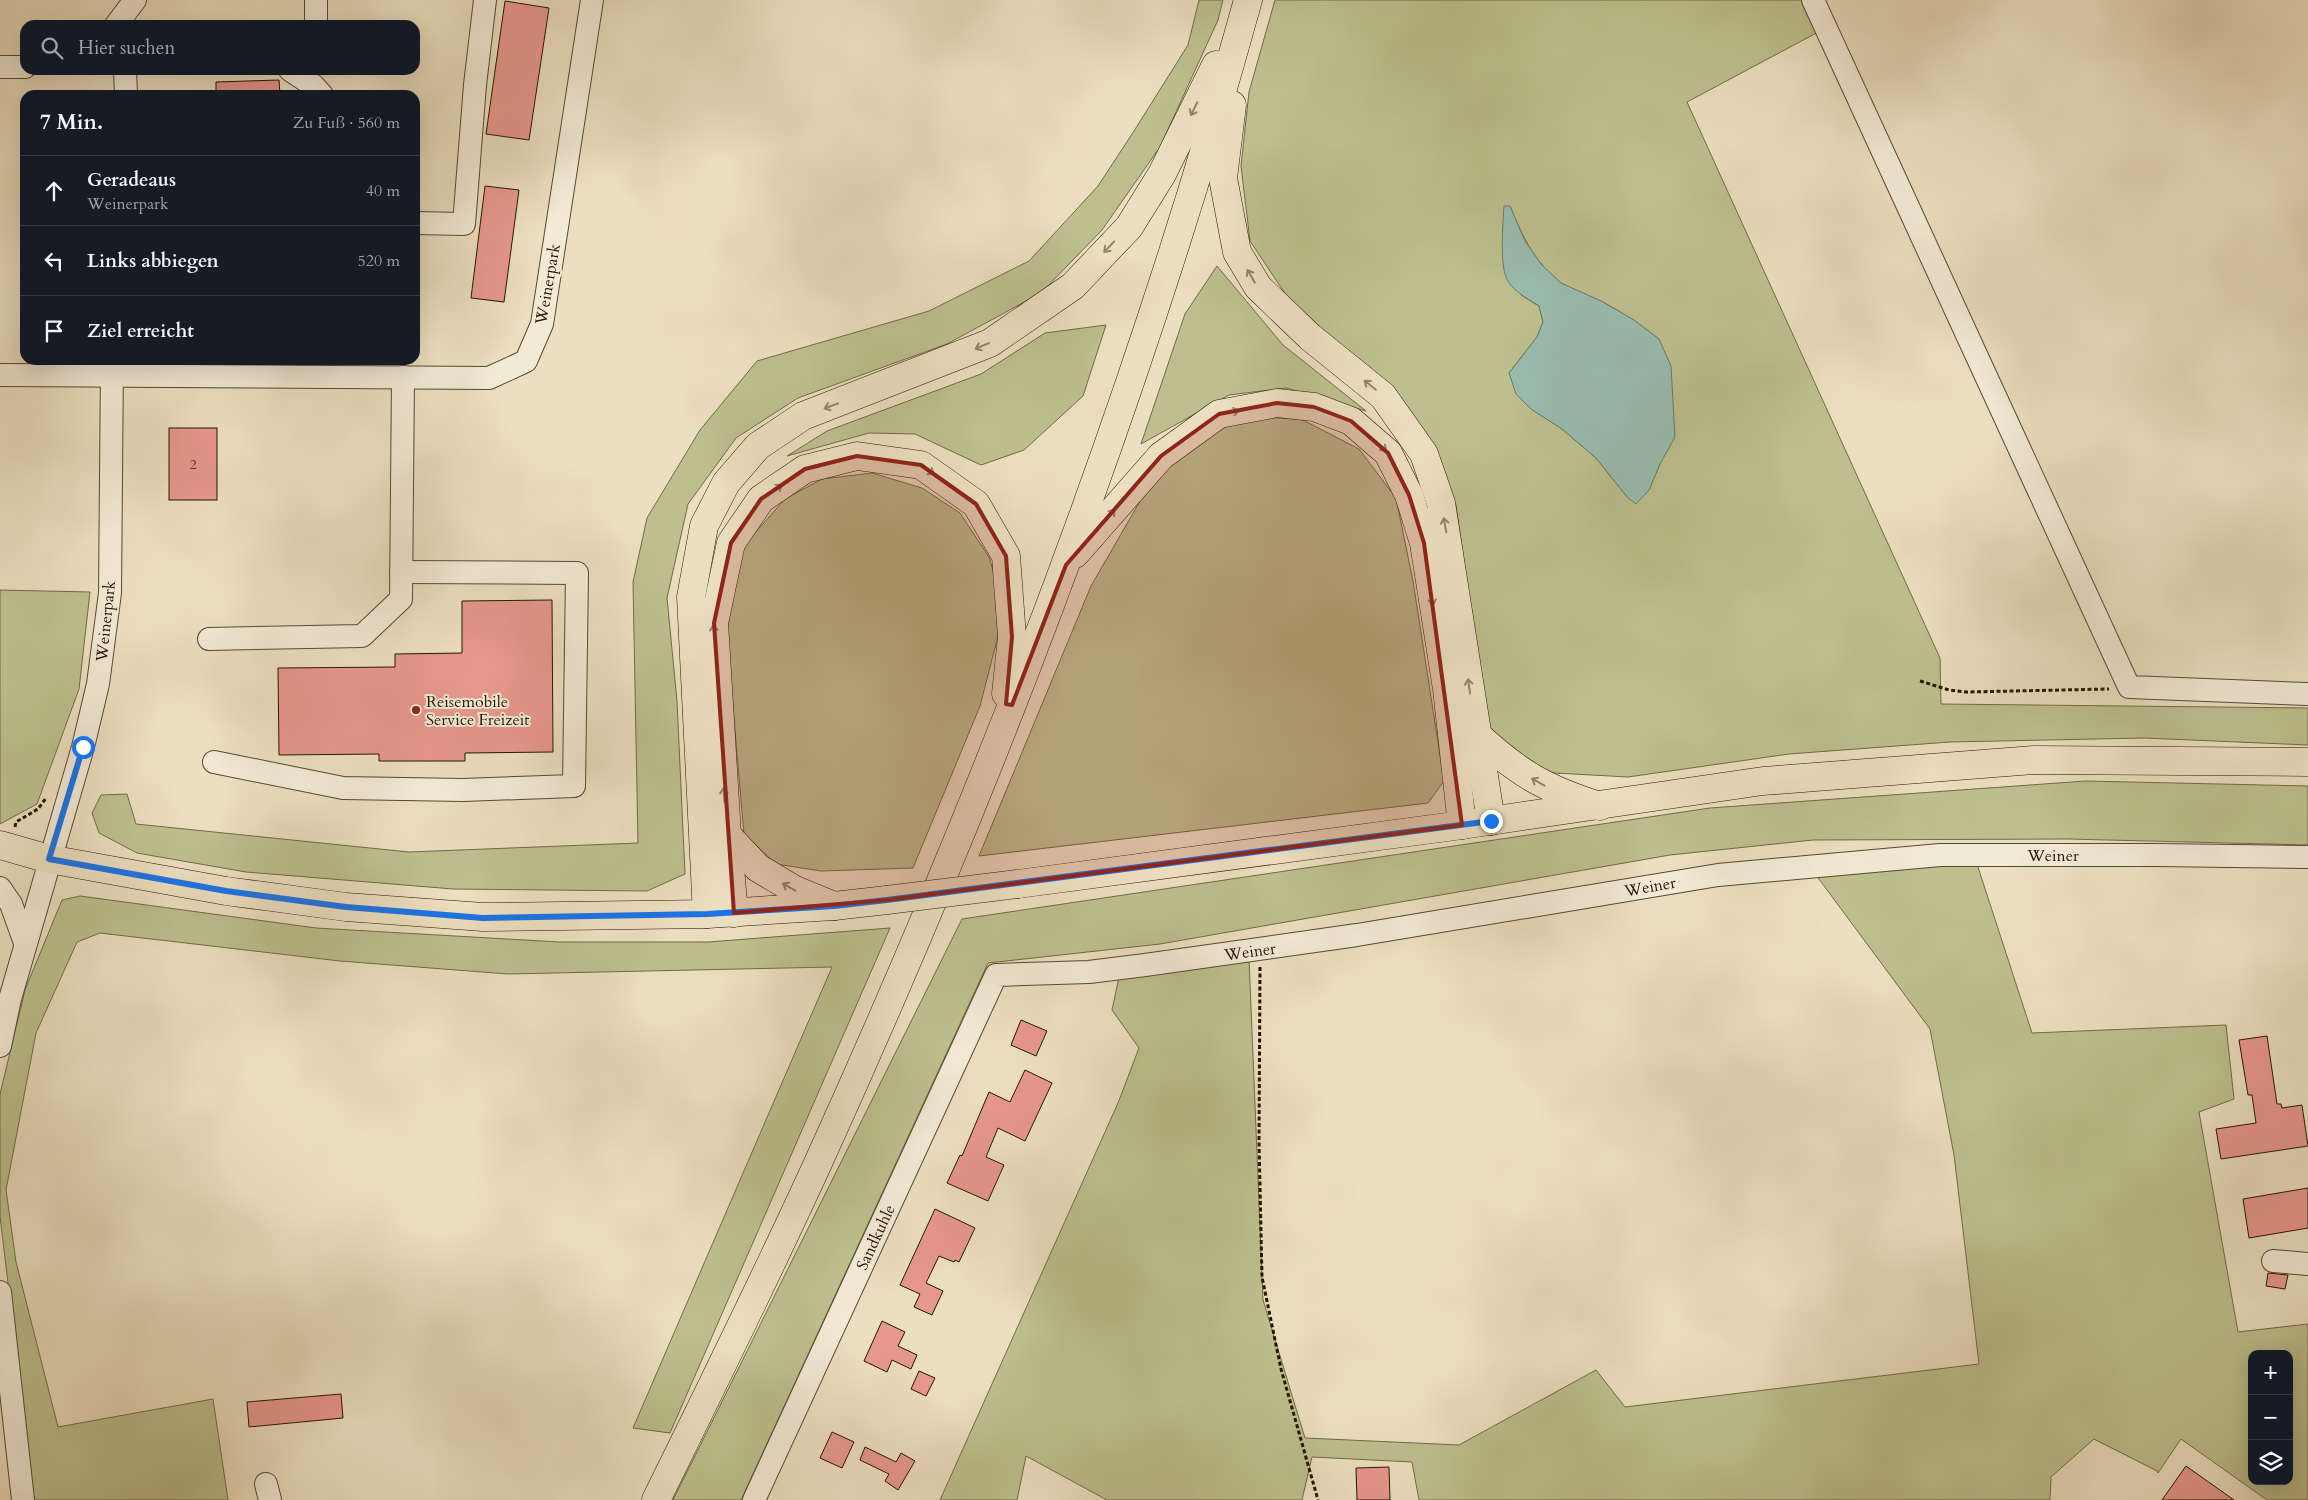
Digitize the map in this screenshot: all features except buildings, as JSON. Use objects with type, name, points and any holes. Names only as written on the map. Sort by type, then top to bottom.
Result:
[{"type":"main road","points":[[656,1500],[775,1256],[819,1160],[907,962],[1004,725],[1066,565],[1151,322],[1194,186],[1247,2]]},
{"type":"main road","points":[[1247,2],[1223,178],[1237,252],[1258,287],[1310,337],[1383,396],[1424,454],[1441,503],[1491,821]]},
{"type":"main road","points":[[707,914],[691,597],[704,526],[726,483],[758,446],[803,416],[900,380],[990,342],[1073,286],[1128,227],[1162,174],[1247,2]]},
{"type":"main road","points":[[1066,565],[1161,456],[1219,414],[1277,403],[1314,407],[1351,421],[1388,452],[1409,495],[1424,543],[1446,689],[1462,825]]},
{"type":"main road","points":[[734,913],[727,835],[714,623],[731,542],[761,499],[805,469],[857,456],[921,465],[976,504],[1006,556],[1012,637],[1004,725]]},
{"type":"main road","points":[[1476,734],[1505,760],[1537,782],[1563,795],[1600,806]]},
{"type":"main road","points":[[5,847],[49,859],[226,891],[346,907],[483,918],[707,914],[834,906],[1018,884],[1600,806],[1763,781],[2034,760],[2308,762]]},
{"type":"main road","points":[[727,835],[758,868],[794,890],[834,906]]},
{"type":"street","points":[[119,20],[135,0]]},
{"type":"street","points":[[316,0],[316,20]]},
{"type":"street","points":[[420,222],[464,224],[475,85],[485,0]]},
{"type":"street","name":"Weinerpark","points":[[0,375],[112,368],[489,378],[526,361],[542,324],[592,0]]},
{"type":"street","points":[[1813,0],[2129,687],[2308,694]]},
{"type":"street","points":[[0,67],[20,67]]},
{"type":"street","points":[[110,75],[111,90]]},
{"type":"street","points":[[125,75],[126,90]]},
{"type":"street","points":[[300,75],[317,84]]},
{"type":"street","name":"Weinerpark","points":[[0,1046],[25,943],[83,747],[98,684],[110,593],[112,368]]},
{"type":"street","points":[[209,640],[362,636],[401,599],[403,377]]},
{"type":"street","points":[[214,762],[343,788],[463,790],[574,786],[577,573],[401,572]]},
{"type":"street","name":"Weiner","points":[[996,975],[1089,972],[1358,935],[1718,875],[1940,855],[2157,854],[2308,857]]},
{"type":"street","points":[[0,888],[11,904],[25,943]]},
{"type":"street","name":"Sandkuhle","points":[[754,1500],[996,975]]},
{"type":"street","points":[[2273,1261],[2308,1264]]},
{"type":"street","points":[[0,1292],[24,1500]]},
{"type":"path","points":[[1920,681],[1949,690],[1966,692],[2129,687]]},
{"type":"path","points":[[5,847],[16,822],[38,809],[50,789]]},
{"type":"path","points":[[1260,949],[1259,1141],[1262,1277],[1281,1370],[1318,1500]]},
{"type":"highlighted area","points":[[1277,403],[1314,407],[1351,421],[1388,453],[1409,495],[1424,543],[1462,825],[887,900],[734,913],[714,623],[731,543],[761,499],[805,469],[857,456],[921,465],[976,504],[1006,556],[1012,637],[1006,704],[1012,705],[1066,565],[1161,456],[1219,414]]},
{"type":"green space","points":[[1199,0],[1223,0],[1218,20],[1160,147],[1102,230],[1041,293],[947,344],[798,398],[736,438],[688,504],[667,598],[677,701],[685,874],[647,891],[453,889],[246,872],[137,853],[99,833],[92,813],[101,795],[127,794],[136,824],[409,852],[638,843],[633,582],[647,518],[700,430],[757,361],[929,311],[1029,261],[1098,186],[1134,131],[1188,45]]},
{"type":"green space","points":[[1275,0],[1809,0],[1822,30],[1687,102],[1940,658],[1941,704],[2308,708],[2308,745],[2144,738],[1950,742],[1789,754],[1628,777],[1537,772],[1505,753],[1487,722],[1456,505],[1433,449],[1298,313],[1250,241],[1241,166],[1249,92]],"holes":[[[1510,206],[1524,238],[1536,257],[1551,274],[1564,285],[1609,305],[1659,339],[1660,464],[1649,490],[1628,498],[1596,458],[1562,429],[1531,409],[1509,373],[1537,337],[1543,322],[1539,306],[1521,295]]]},
{"type":"green space","points":[[1217,266],[1283,345],[1366,411],[1286,388],[1229,395],[1141,444],[1185,314]]},
{"type":"green space","points":[[1106,325],[1083,396],[1024,450],[981,465],[915,434],[869,433],[787,456],[827,431],[981,374],[1045,333]]},
{"type":"green space","points":[[1232,416],[1301,419],[1359,449],[1396,498],[1413,581],[1444,781],[1428,803],[979,856],[1091,586],[1143,496],[1168,463]]},
{"type":"green space","points":[[872,473],[922,488],[960,513],[989,557],[1002,600],[997,640],[980,706],[913,868],[821,871],[776,864],[744,834],[725,616],[738,552],[785,499],[822,479]]},
{"type":"green space","points":[[0,590],[90,592],[79,689],[37,804],[0,824]]},
{"type":"green space","points":[[2086,781],[2308,786],[2308,845],[2068,839],[1813,840],[1670,855],[1160,944],[988,963],[741,1500],[673,1500],[962,919],[1710,808]]},
{"type":"green space","points":[[1976,861],[2032,1033],[2226,1025],[2234,1099],[2199,1112],[2238,1332],[2308,1324],[2308,1500],[2267,1500],[2181,1439],[2158,1473],[2094,1439],[2051,1477],[2050,1500],[1419,1500],[1412,1462],[1312,1457],[1302,1500],[1107,1500],[1026,1456],[1017,1500],[940,1500],[1118,1103],[1139,1048],[1112,1010],[1119,977],[1249,959],[1263,1300],[1305,1438],[1459,1445],[1596,1370],[1625,1407],[1979,1364],[1954,1155],[1930,1029],[1816,875]]},
{"type":"green space","points":[[80,896],[316,928],[559,942],[708,942],[890,928],[670,1433],[633,1428],[832,967],[508,974],[340,961],[100,933],[77,942],[36,1033],[6,1190],[16,1262],[58,1427],[213,1399],[228,1500],[34,1500],[0,1216],[0,1094],[25,990],[62,900]]},
{"type":"water","points":[[1504,206],[1510,206],[1525,241],[1541,264],[1561,283],[1601,301],[1634,320],[1659,339],[1671,366],[1675,437],[1660,464],[1649,490],[1636,504],[1628,498],[1596,458],[1562,429],[1531,409],[1516,394],[1509,373],[1537,337],[1543,322],[1539,306],[1514,289],[1505,275],[1502,245]]},
{"type":"place","name":"Reisemobile Service Freizeit","points":[[416,710]]},
{"type":"route","points":[[83,747],[49,859],[226,891],[346,907],[483,918],[707,914],[834,906],[1018,884],[1491,821]]}]
